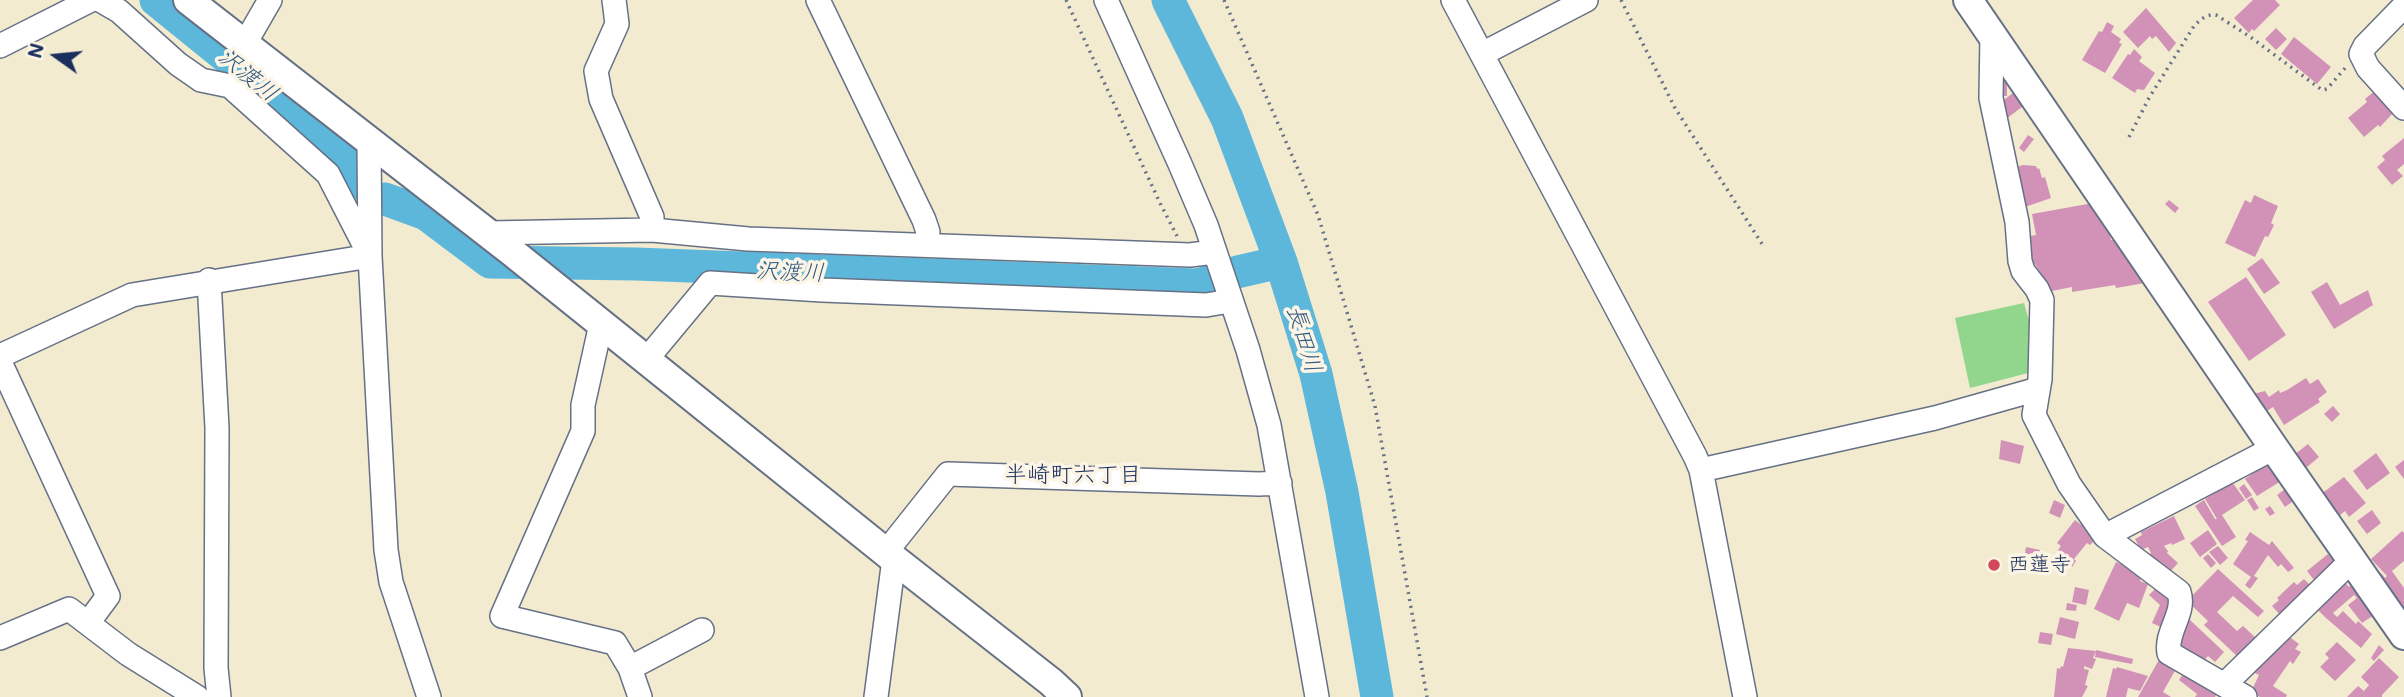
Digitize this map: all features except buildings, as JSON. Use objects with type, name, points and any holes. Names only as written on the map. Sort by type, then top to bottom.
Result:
[{"type":"street","points":[[0,46],[91,0]]},
{"type":"street","points":[[100,0],[119,11],[178,64],[201,80],[230,86],[328,174],[370,256]]},
{"type":"street","points":[[188,0],[489,233],[1067,697]]},
{"type":"street","points":[[244,45],[270,0]]},
{"type":"street","points":[[614,0],[617,24],[596,71],[601,99],[652,217],[652,230]]},
{"type":"street","points":[[818,0],[924,220],[928,232],[927,245]]},
{"type":"street","points":[[1106,0],[1206,225],[1248,350],[1269,425],[1317,697]]},
{"type":"street","points":[[1453,0],[1701,470],[1745,697]]},
{"type":"street","points":[[1482,54],[1587,0]]},
{"type":"street","points":[[1968,0],[2274,448],[2403,630]]},
{"type":"street","points":[[2404,6],[2365,46],[2361,54],[2368,68],[2404,108]]},
{"type":"street","points":[[1992,33],[1991,98],[2017,222],[2020,261],[2023,271],[2042,300],[2038,389],[2034,415],[2069,484],[2105,536],[2179,592],[2180,606],[2168,644],[2169,653],[2245,697]]},
{"type":"street","points":[[369,142],[370,256],[386,550],[391,582],[429,697]]},
{"type":"street","points":[[489,233],[652,230],[748,239],[1189,255],[1214,252]]},
{"type":"street","points":[[0,356],[132,295],[370,256]]},
{"type":"street","points":[[209,281],[217,428],[216,668],[219,697]]},
{"type":"street","points":[[646,360],[710,283],[1206,305],[1230,301]]},
{"type":"street","points":[[601,324],[583,405],[583,431],[502,616],[615,643],[630,668],[640,697]]},
{"type":"street","points":[[0,362],[108,596],[88,623]]},
{"type":"street","points":[[1701,470],[1936,418],[2038,389]]},
{"type":"street","points":[[2105,536],[2274,448]]},
{"type":"street","points":[[876,697],[890,556],[948,474],[1279,483]]},
{"type":"street","points":[[2224,685],[2352,559]]},
{"type":"street","points":[[0,638],[69,608],[128,654],[197,697]]},
{"type":"street","points":[[630,668],[702,630]]},
{"type":"path","points":[[1066,0],[1160,203],[1189,255]]},
{"type":"path","points":[[1224,0],[1318,215],[1375,406],[1427,697]]},
{"type":"path","points":[[1620,0],[1675,108],[1764,247]]},
{"type":"path","points":[[2129,137],[2149,98],[2194,26],[2210,14],[2249,36],[2322,90],[2328,89],[2361,54]]},
{"type":"green space","points":[[2024,303],[2029,321],[2028,373],[1970,388],[1955,318]]},
{"type":"waterway","name":"沢渡川","points":[[156,0],[324,136],[364,185]]},
{"type":"waterway","name":"長田川","points":[[1168,0],[1227,118],[1281,262],[1316,374],[1342,492],[1377,697]]},
{"type":"waterway","name":"沢渡川","points":[[385,199],[426,214],[490,262],[636,264],[1197,285],[1212,281]]},
{"type":"waterway","name":"沢渡川","points":[[1237,272],[1281,262]]},
{"type":"place","name":"西蓮寺","points":[[1994,565]]},
{"type":"district","name":"半崎町六丁目","points":[[1073,475]]}]
